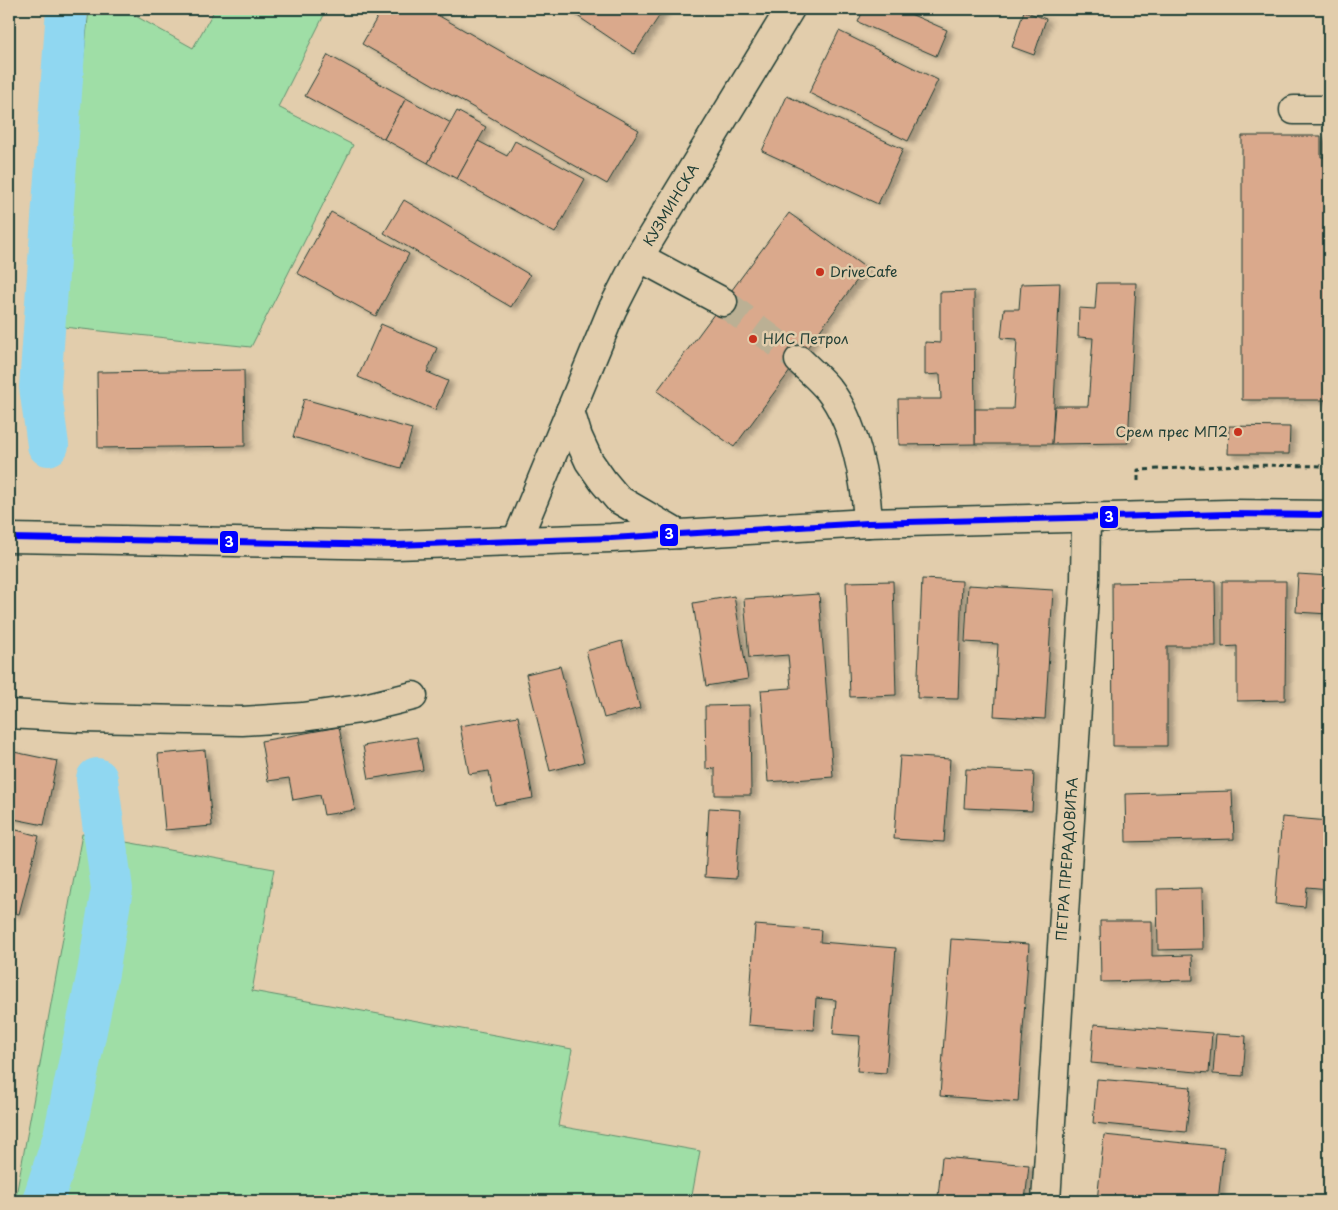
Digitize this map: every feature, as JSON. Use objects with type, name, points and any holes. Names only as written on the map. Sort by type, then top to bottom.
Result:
[{"type":"street","name":"КУЗМИНСКА","points":[[517,540],[612,310],[639,257],[790,9]]},
{"type":"street","points":[[1294,110],[1329,110]]},
{"type":"street","points":[[639,257],[722,302]]},
{"type":"street","points":[[799,360],[829,390],[850,430],[859,463],[868,523]]},
{"type":"street","points":[[570,411],[589,461],[618,499],[678,534]]},
{"type":"street","points":[[9,538],[396,545],[678,534],[868,523],[1229,514],[1329,515]]},
{"type":"street","name":"ПЕТРА ПРЕРАДОВИЋА","points":[[1046,1201],[1085,580],[1086,517]]},
{"type":"street","points":[[9,714],[81,718],[242,721],[303,717],[350,710],[414,696]]},
{"type":"path","points":[[1138,516],[1138,470],[1244,464],[1329,466]]},
{"type":"green space","points":[[89,9],[123,9],[193,48],[215,9],[327,9],[278,107],[353,145],[251,347],[54,326]]},
{"type":"green space","points":[[82,834],[274,869],[252,991],[572,1049],[558,1126],[700,1151],[691,1201],[15,1201]]},
{"type":"building","points":[[382,9],[427,9],[639,130],[607,184],[362,44]]},
{"type":"building","points":[[567,9],[664,9],[634,54]]},
{"type":"building","points":[[864,9],[899,9],[947,30],[936,56],[858,22]]},
{"type":"building","points":[[1024,11],[1046,19],[1034,55],[1012,47]]},
{"type":"building","points":[[839,31],[938,80],[908,141],[809,93]]},
{"type":"building","points":[[328,55],[406,98],[384,139],[305,96]]},
{"type":"building","points":[[787,96],[903,149],[878,204],[762,151]]},
{"type":"building","points":[[406,98],[451,123],[428,163],[384,139]]},
{"type":"building","points":[[457,111],[486,127],[457,179],[428,163]]},
{"type":"building","points":[[1242,136],[1321,136],[1321,157],[1329,157],[1329,400],[1242,400]]},
{"type":"building","points":[[478,141],[507,156],[515,141],[585,179],[555,233],[457,179]]},
{"type":"building","points":[[404,200],[530,275],[511,307],[384,233]]},
{"type":"building","points":[[331,212],[409,254],[376,316],[297,273]]},
{"type":"building","points":[[789,213],[866,268],[734,447],[657,391]]},
{"type":"building","points":[[1060,283],[1052,444],[975,444],[975,409],[1013,409],[1017,339],[1001,338],[1004,309],[1019,309],[1021,284]]},
{"type":"building","points":[[1097,283],[1136,283],[1128,443],[1052,444],[1055,406],[1088,406],[1093,338],[1078,337],[1079,308],[1095,309]]},
{"type":"building","points":[[974,291],[975,444],[899,445],[898,399],[941,399],[940,374],[925,375],[925,342],[940,343],[940,292]]},
{"type":"building","points":[[381,324],[437,348],[427,372],[448,381],[435,410],[358,377]]},
{"type":"building","points":[[244,370],[245,446],[98,448],[97,372]]},
{"type":"building","points":[[304,399],[412,429],[401,468],[293,437]]},
{"type":"building","points":[[1229,426],[1290,427],[1289,454],[1228,454]]},
{"type":"building","points":[[1298,574],[1329,576],[1329,614],[1296,612]]},
{"type":"building","points":[[922,579],[962,581],[958,699],[917,698]]},
{"type":"building","points":[[893,581],[896,695],[850,697],[846,582]]},
{"type":"building","points":[[1215,581],[1216,646],[1167,646],[1167,746],[1113,746],[1112,583]]},
{"type":"building","points":[[1222,581],[1286,581],[1285,700],[1237,701],[1237,646],[1222,647]]},
{"type":"building","points":[[968,585],[1053,590],[1045,719],[994,716],[998,644],[965,642]]},
{"type":"building","points":[[819,594],[833,777],[768,782],[761,690],[791,688],[788,655],[749,658],[744,599]]},
{"type":"building","points":[[734,596],[748,679],[706,686],[693,603]]},
{"type":"building","points":[[1329,640],[1329,682],[1327,682]]},
{"type":"building","points":[[622,641],[640,708],[604,718],[586,651]]},
{"type":"building","points":[[560,666],[584,762],[550,771],[526,674]]},
{"type":"building","points":[[750,705],[751,795],[715,795],[715,768],[706,769],[705,706]]},
{"type":"building","points":[[518,716],[533,798],[495,805],[489,771],[469,774],[460,726]]},
{"type":"building","points":[[339,727],[355,810],[324,815],[320,795],[293,800],[289,778],[268,781],[261,741]]},
{"type":"building","points":[[417,737],[423,770],[369,779],[363,746]]},
{"type":"building","points":[[205,750],[212,826],[165,830],[158,754]]},
{"type":"building","points":[[9,751],[57,761],[44,825],[9,818]]},
{"type":"building","points":[[900,756],[950,759],[944,842],[894,839]]},
{"type":"building","points":[[966,769],[1034,772],[1032,811],[964,808]]},
{"type":"building","points":[[1232,791],[1234,839],[1126,842],[1125,794]]},
{"type":"building","points":[[709,808],[740,810],[736,879],[705,877]]},
{"type":"building","points":[[1282,817],[1329,821],[1329,889],[1307,887],[1305,907],[1275,904]]},
{"type":"building","points":[[9,828],[39,836],[19,914],[9,912]]},
{"type":"building","points":[[1202,888],[1203,949],[1158,950],[1157,889]]},
{"type":"building","points":[[1100,921],[1152,921],[1152,956],[1192,955],[1193,980],[1101,982]]},
{"type":"building","points":[[755,925],[821,930],[820,942],[896,948],[886,1073],[857,1071],[860,1036],[833,1034],[836,1000],[816,998],[814,1030],[748,1025]]},
{"type":"building","points":[[951,939],[1029,944],[1018,1102],[940,1096]]},
{"type":"building","points":[[1094,1024],[1212,1033],[1209,1073],[1091,1063]]},
{"type":"building","points":[[1216,1034],[1246,1036],[1243,1076],[1213,1074]]},
{"type":"building","points":[[1097,1079],[1191,1087],[1186,1132],[1093,1123]]},
{"type":"building","points":[[1104,1135],[1224,1147],[1218,1201],[1097,1201]]},
{"type":"building","points":[[942,1157],[1029,1165],[1025,1201],[976,1201],[938,1197]]},
{"type":"waterway","points":[[48,445],[40,387],[67,9]]},
{"type":"waterway","points":[[43,1201],[64,1136],[98,973],[112,889],[97,779]]},
{"type":"tunnel","points":[[723,302],[799,360]]},
{"type":"transit line","name":"3","points":[[9,538],[396,545],[611,538],[868,523],[1229,514],[1329,515]]},
{"type":"place","name":"DriveCafe","points":[[820,272]]},
{"type":"place","name":"НИС Петрол","points":[[753,339]]},
{"type":"place","name":"Срем прес МП2","points":[[1238,432]]}]
